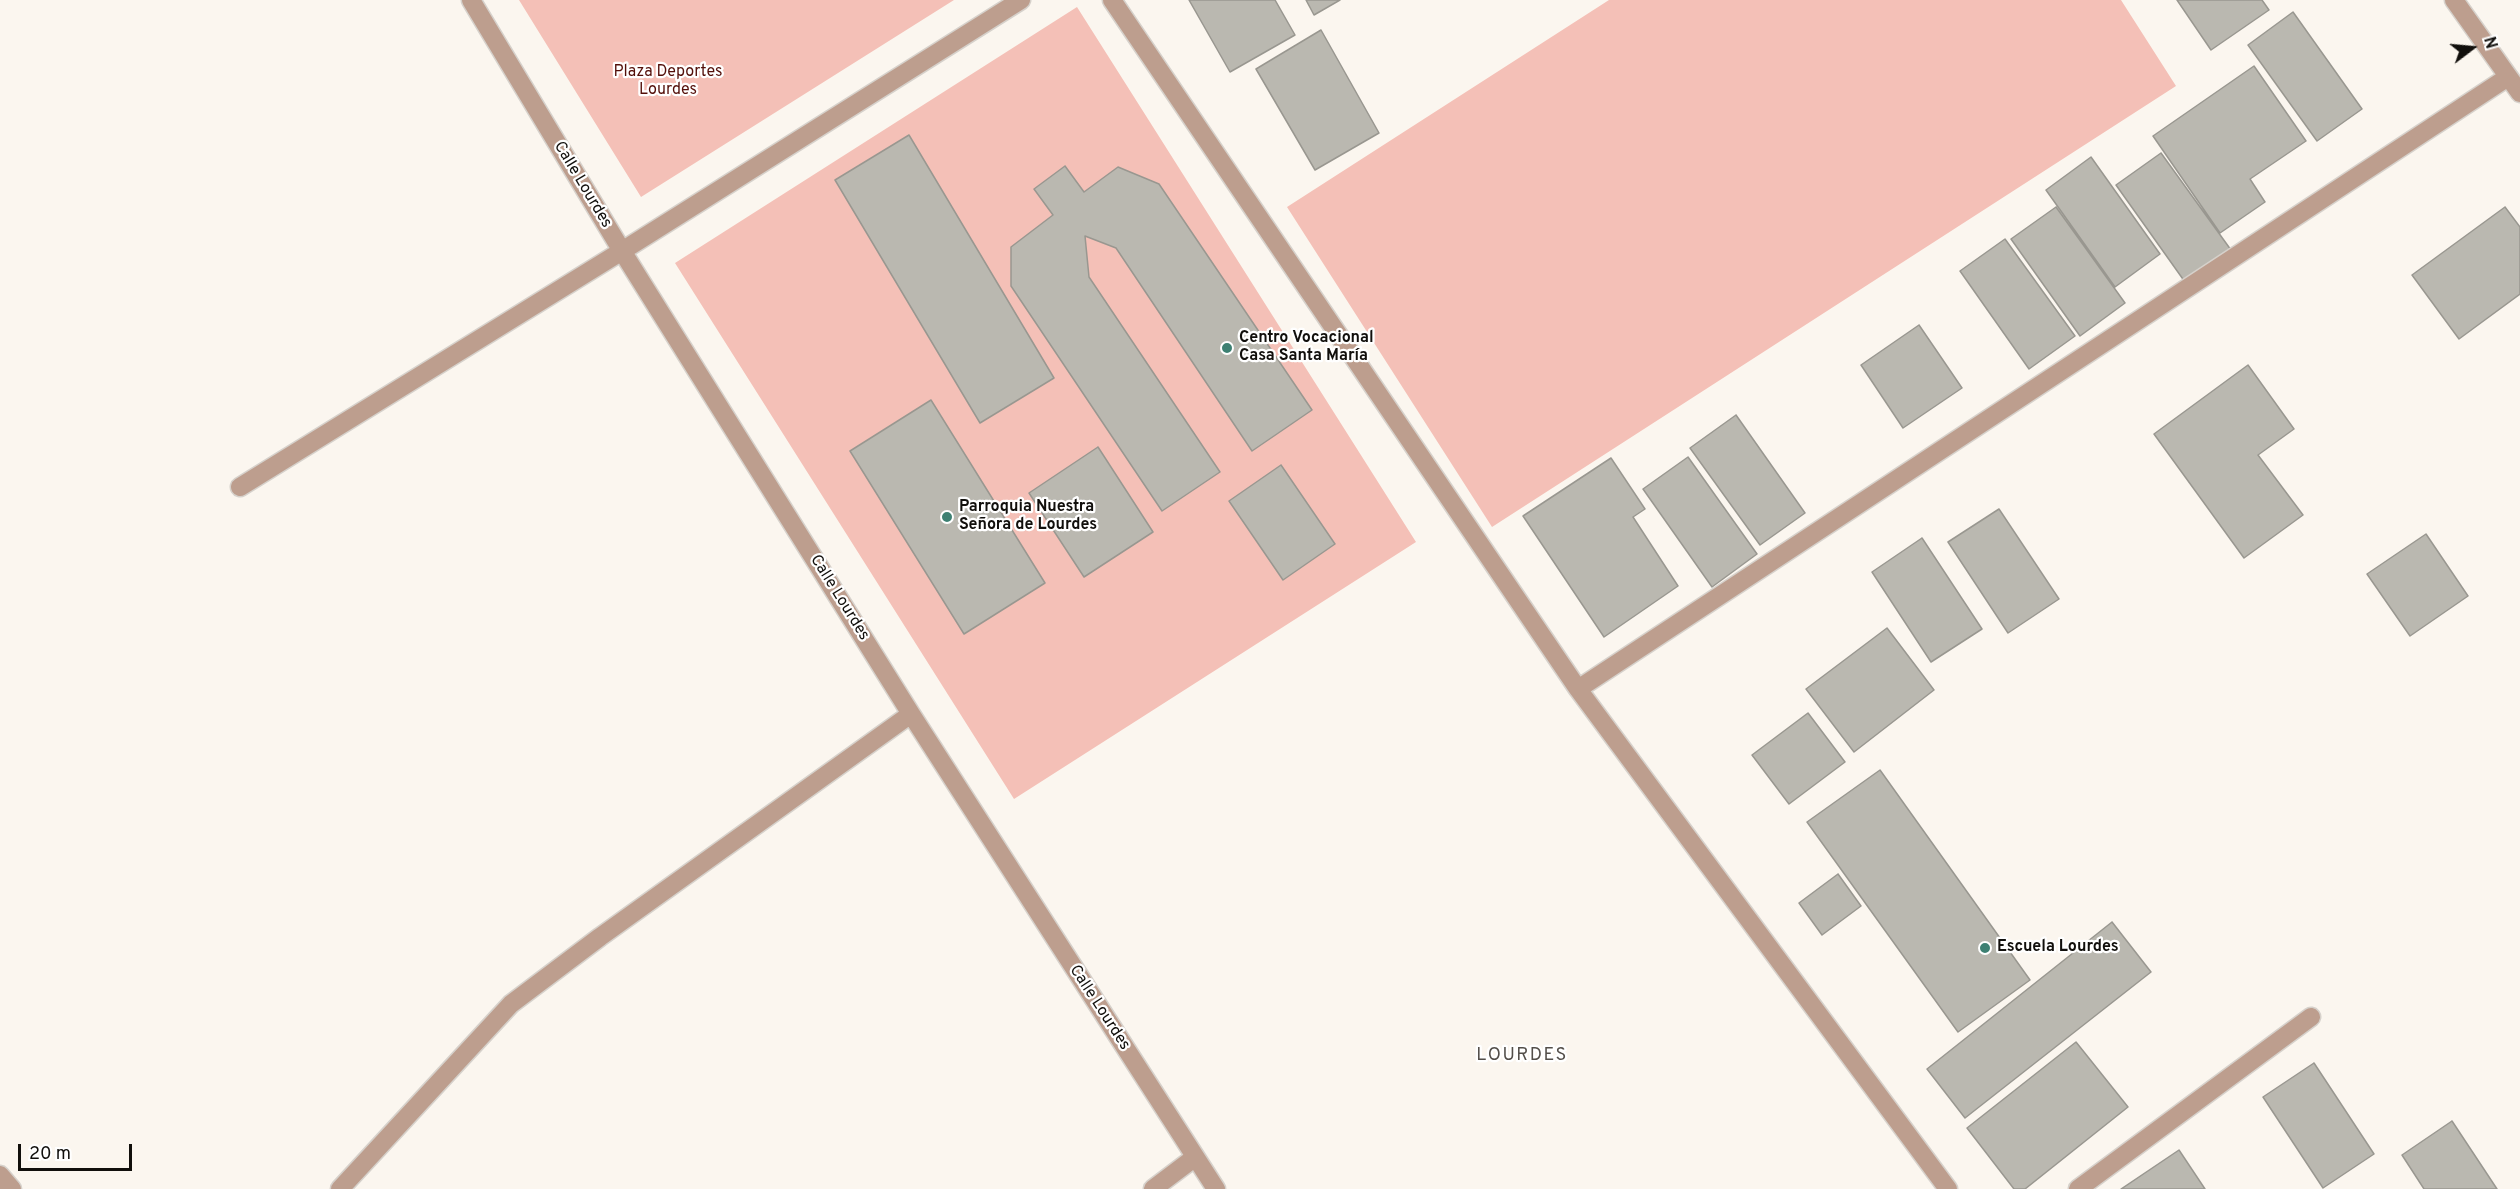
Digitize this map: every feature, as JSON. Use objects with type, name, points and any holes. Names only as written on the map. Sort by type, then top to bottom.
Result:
[{"type":"street","name":"Calle Lourdes","points":[[471,0],[622,251],[911,714],[1216,1189]]},
{"type":"street","points":[[240,487],[622,251],[1021,0]]},
{"type":"street","points":[[1112,0],[1578,689],[1948,1189]]},
{"type":"street","points":[[2454,0],[2520,93]]},
{"type":"street","points":[[1578,689],[2508,77]]},
{"type":"street","points":[[340,1189],[512,1004],[600,937],[911,714]]},
{"type":"street","points":[[2078,1189],[2311,1017]]},
{"type":"street","points":[[1153,1189],[1194,1158]]},
{"type":"street","points":[[0,1175],[12,1189]]},
{"type":"green space","name":"Plaza Deportes Lourdes","points":[[519,0],[954,0],[641,197]]},
{"type":"green space","points":[[1609,0],[2121,0],[2176,86],[1492,527],[1287,207]]},
{"type":"green space","points":[[1077,7],[1416,542],[1014,799],[675,263]]},
{"type":"building","points":[[1189,0],[1275,0],[1295,35],[1230,72]]},
{"type":"building","points":[[1306,0],[1340,0],[1314,15]]},
{"type":"building","points":[[2177,0],[2262,0],[2269,10],[2211,50]]},
{"type":"building","points":[[2293,12],[2362,109],[2317,141],[2248,45]]},
{"type":"building","points":[[1321,30],[1379,133],[1315,170],[1256,69]]},
{"type":"building","points":[[2254,66],[2306,141],[2250,179],[2265,202],[2220,233],[2153,136]]},
{"type":"building","points":[[909,135],[1054,378],[980,423],[835,180]]},
{"type":"building","points":[[2161,153],[2231,250],[2185,282],[2116,185]]},
{"type":"building","points":[[2091,157],[2160,254],[2115,287],[2046,190]]},
{"type":"building","name":"Centro Vocacional Casa Santa María","points":[[1065,166],[1084,192],[1118,167],[1159,184],[1312,410],[1252,451],[1116,248],[1085,236],[1089,277],[1220,472],[1162,511],[1011,286],[1011,247],[1053,215],[1034,189]]},
{"type":"building","points":[[2056,207],[2125,303],[2080,336],[2011,239]]},
{"type":"building","points":[[2505,207],[2520,227],[2520,294],[2459,339],[2412,275]]},
{"type":"building","points":[[2005,239],[2075,336],[2029,369],[1960,271]]},
{"type":"building","points":[[1919,325],[1962,388],[1903,428],[1861,365]]},
{"type":"building","points":[[2248,365],[2294,429],[2258,455],[2303,515],[2244,558],[2154,434]]},
{"type":"building","name":"Parroquia Nuestra Señora de Lourdes","points":[[931,400],[1045,583],[964,634],[850,451]]},
{"type":"building","points":[[1736,415],[1805,513],[1760,545],[1690,448]]},
{"type":"building","points":[[1098,447],[1153,532],[1084,577],[1029,493]]},
{"type":"building","points":[[1688,457],[1757,554],[1712,587],[1643,489]]},
{"type":"building","points":[[1611,458],[1645,509],[1633,517],[1678,586],[1604,637],[1523,516]]},
{"type":"building","points":[[1281,465],[1335,544],[1283,580],[1229,501]]},
{"type":"building","points":[[1999,509],[2059,599],[2008,633],[1948,542]]},
{"type":"building","points":[[2426,534],[2468,596],[2410,636],[2367,574]]},
{"type":"building","points":[[1922,538],[1982,629],[1931,662],[1872,572]]},
{"type":"building","points":[[1887,628],[1934,690],[1854,752],[1806,689]]},
{"type":"building","points":[[1808,713],[1845,762],[1789,804],[1752,755]]},
{"type":"building","points":[[1880,770],[2030,980],[1958,1032],[1807,822]]},
{"type":"building","points":[[1838,874],[1861,906],[1822,935],[1799,903]]},
{"type":"building","points":[[2112,922],[2151,972],[1965,1118],[1927,1069]]},
{"type":"building","points":[[2076,1042],[2128,1107],[2025,1189],[2014,1189],[1967,1128]]},
{"type":"building","points":[[2314,1063],[2374,1154],[2323,1188],[2263,1097]]},
{"type":"building","points":[[2452,1121],[2497,1189],[2424,1189],[2402,1155]]},
{"type":"building","points":[[2179,1150],[2205,1189],[2121,1189]]},
{"type":"place","name":"Centro Vocacional Casa Santa María","points":[[1227,348]]},
{"type":"place","name":"Parroquia Nuestra Señora de Lourdes","points":[[947,517]]},
{"type":"place","name":"Escuela Lourdes","points":[[1985,948]]},
{"type":"district","name":"LOURDES","points":[[1522,1056]]}]
